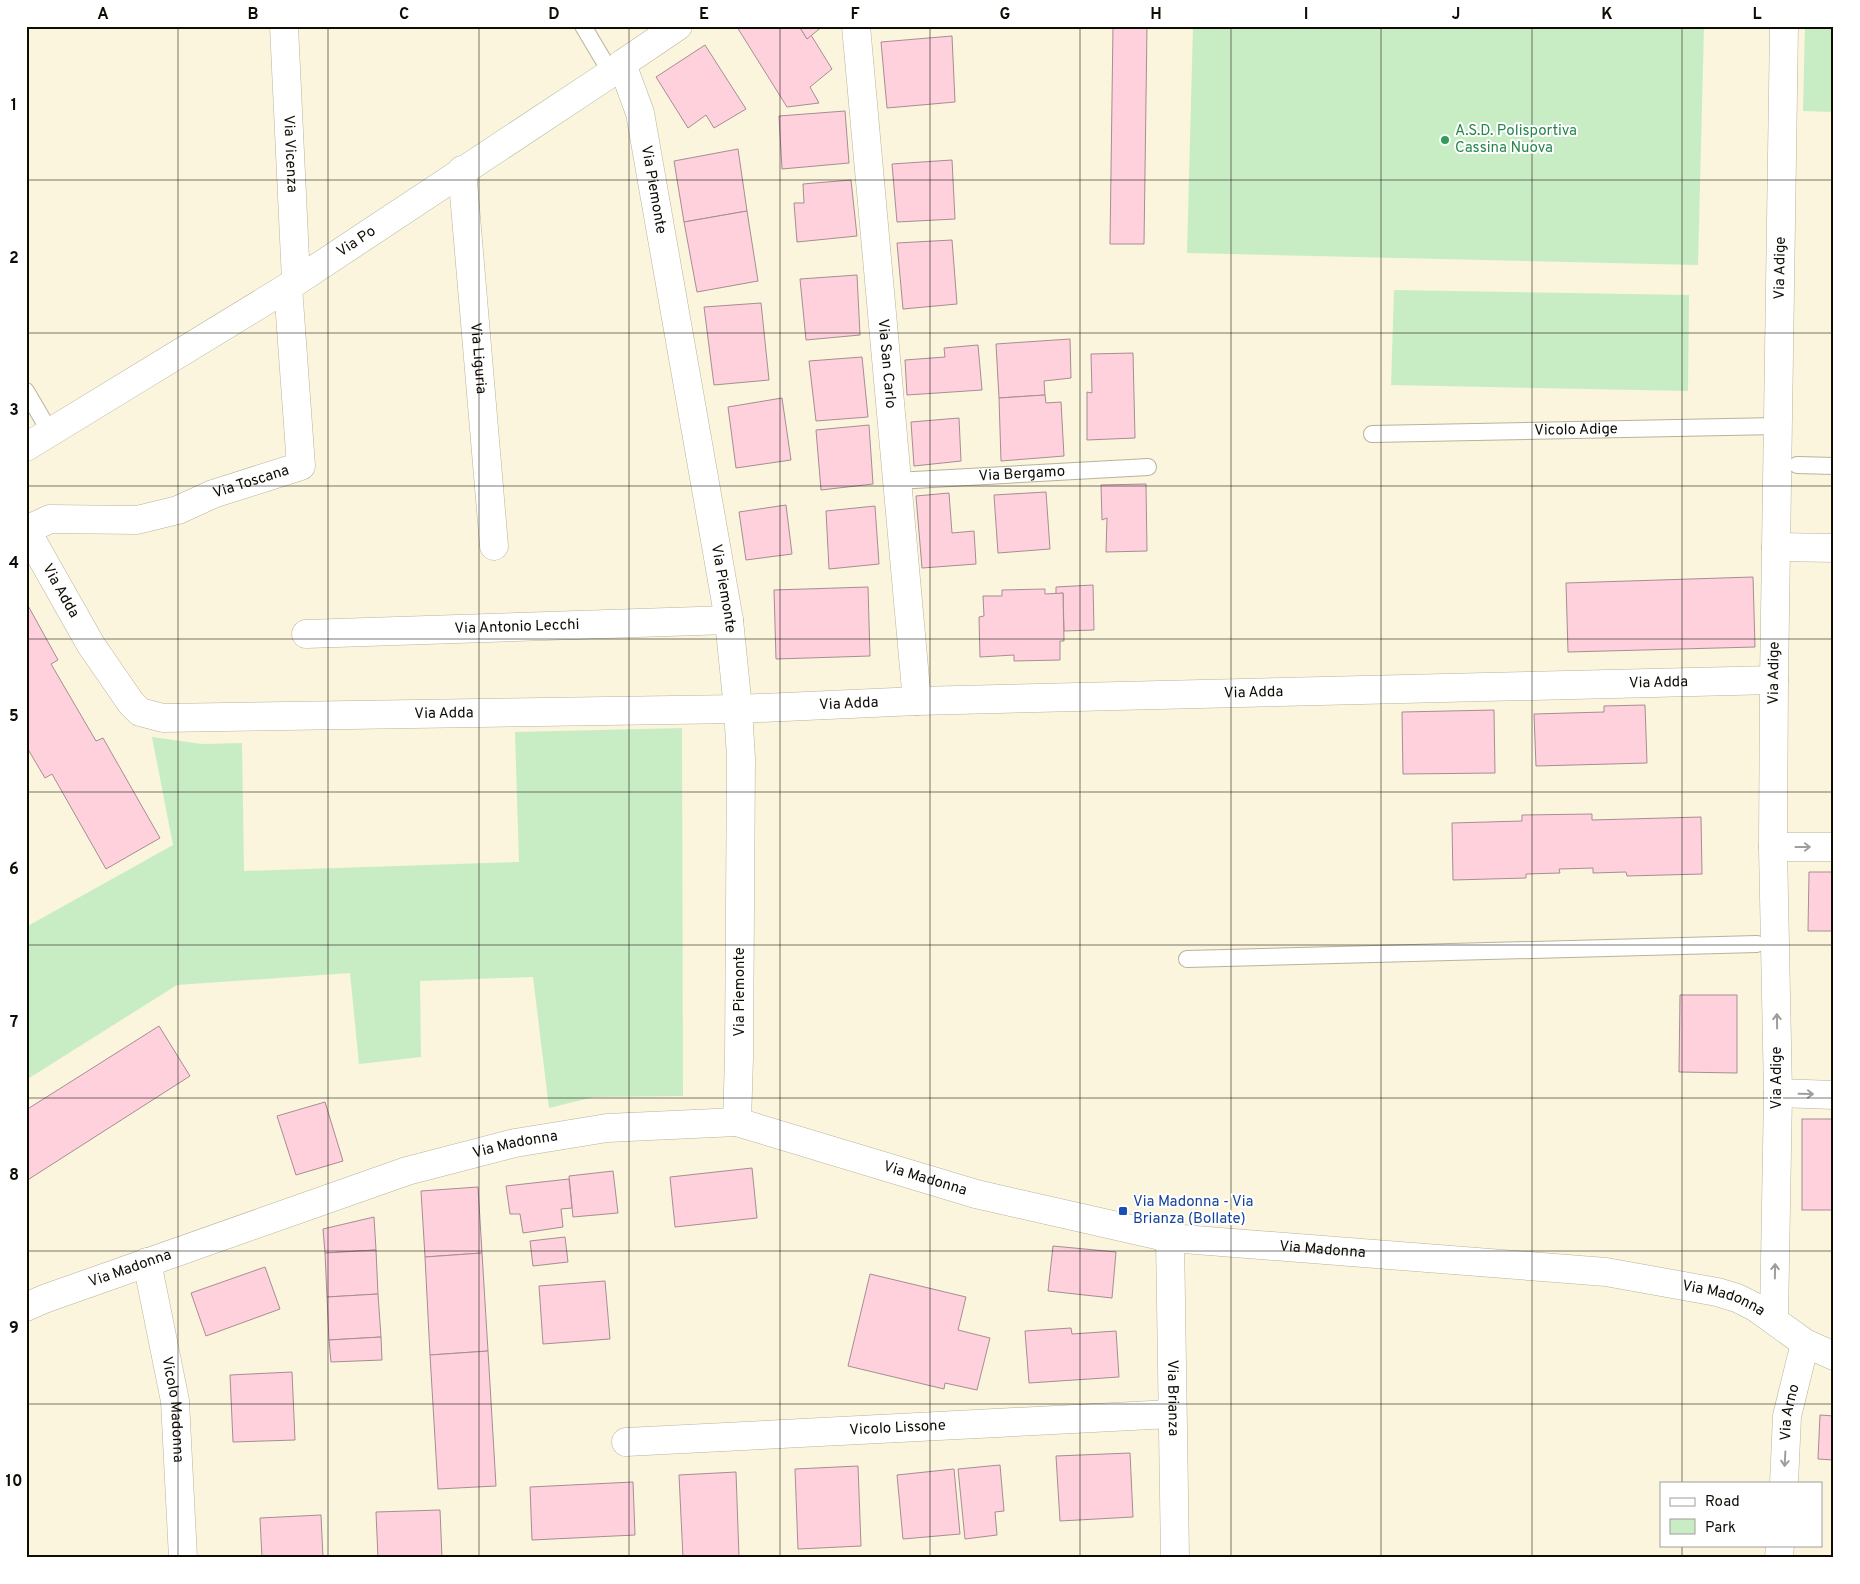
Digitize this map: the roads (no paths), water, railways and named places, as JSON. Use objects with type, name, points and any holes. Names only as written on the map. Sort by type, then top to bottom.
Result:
[{"type":"street","name":"Via Vicenza","points":[[284,26],[292,284]]},
{"type":"street","name":"Via Po","points":[[26,447],[292,284],[678,26]]},
{"type":"street","name":"Via San Carlo","points":[[856,26],[917,701]]},
{"type":"street","name":"Via Adige","points":[[1774,1319],[1778,1093],[1766,944],[1773,847],[1784,26]]},
{"type":"street","name":"Via Piemonte","points":[[617,68],[640,113],[729,620],[738,709],[741,768],[737,1122]]},
{"type":"street","name":"Via Liguria","points":[[462,170],[494,546]]},
{"type":"street","name":"Via Toscana","points":[[26,530],[50,520],[137,520],[178,510],[212,494],[301,466],[292,284]]},
{"type":"street","name":"Via Adda","points":[[26,530],[91,645],[131,703],[140,712],[163,718],[738,709],[917,701],[1774,680]]},
{"type":"street","points":[[1776,547],[1834,548]]},
{"type":"street","name":"Via Antonio Lecchi","points":[[306,634],[729,620]]},
{"type":"street","points":[[1773,847],[1834,847]]},
{"type":"street","points":[[1778,1093],[1834,1094]]},
{"type":"street","name":"Via Madonna","points":[[26,1307],[147,1262],[407,1172],[515,1144],[607,1128],[737,1122],[976,1194],[1170,1238],[1606,1272],[1716,1292],[1737,1298],[1774,1319],[1806,1343],[1834,1356]]},
{"type":"street","name":"Via Brianza","points":[[1170,1238],[1171,1414],[1175,1558]]},
{"type":"street","name":"Vicolo Madonna","points":[[147,1262],[175,1401],[183,1558]]},
{"type":"street","name":"Via Arno","points":[[1784,1482],[1788,1416],[1806,1343]]},
{"type":"street","name":"Vicolo Lissone","points":[[626,1442],[1171,1414]]},
{"type":"lane","points":[[583,26],[617,68]]},
{"type":"lane","points":[[26,391],[50,432]]},
{"type":"lane","name":"Vicolo Adige","points":[[1372,434],[1778,426]]},
{"type":"lane","points":[[1797,466],[1834,466]]},
{"type":"lane","name":"Via Bergamo","points":[[896,481],[1148,467]]},
{"type":"lane","points":[[1187,959],[1766,944]]},
{"type":"place","name":"A.S.D. Polisportiva Cassina Nuova","points":[[1445,140]]},
{"type":"place","name":"Via Madonna - Via Brianza (Bollate)","points":[[1123,1211]]}]
